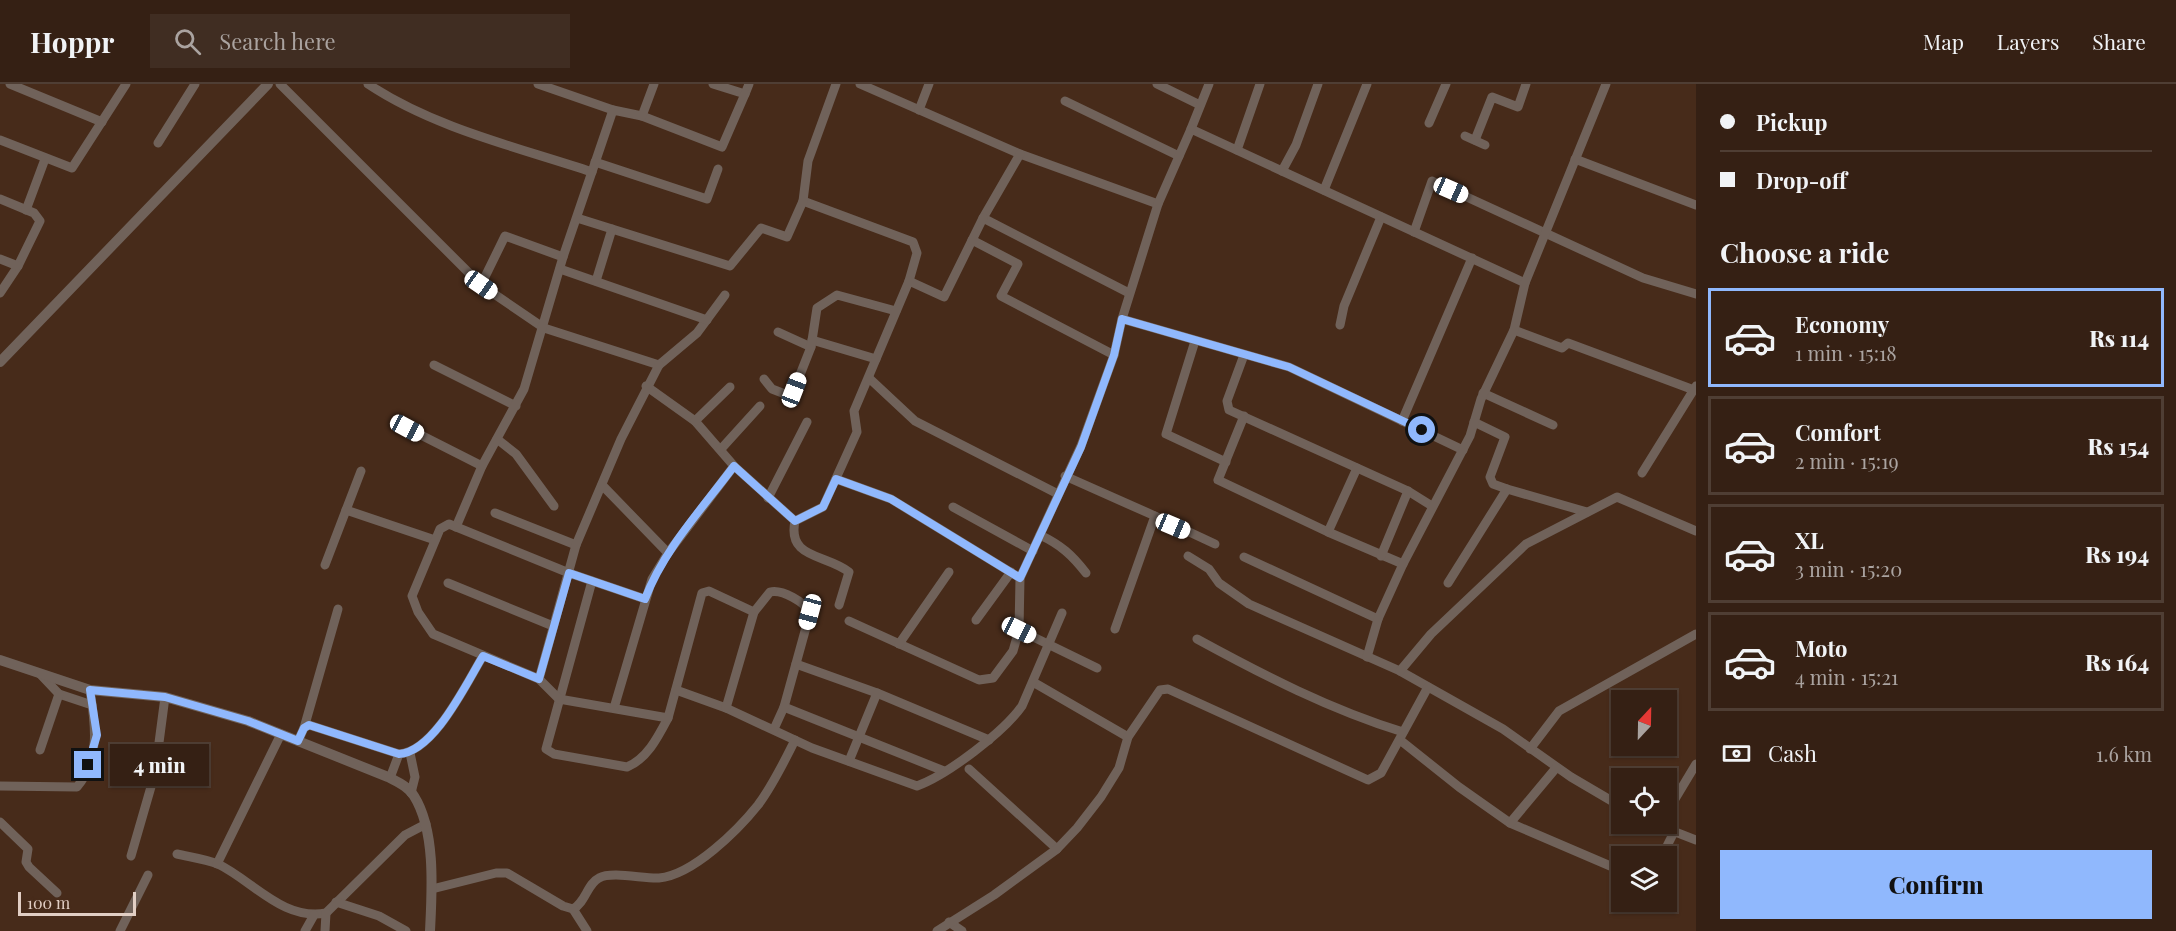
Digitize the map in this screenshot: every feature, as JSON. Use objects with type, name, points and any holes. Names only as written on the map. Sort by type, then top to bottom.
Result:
[{"type":"street","points":[[10,84],[102,122]]},
{"type":"street","points":[[0,140],[72,168],[126,84]]},
{"type":"street","points":[[158,143],[195,84]]},
{"type":"street","points":[[0,362],[268,84]]},
{"type":"street","points":[[280,84],[481,285],[544,328],[659,365]]},
{"type":"street","points":[[369,84],[395,102],[468,131],[707,199],[718,169]]},
{"type":"street","points":[[538,84],[613,111],[642,116],[722,147],[749,84]]},
{"type":"street","points":[[642,116],[654,84]]},
{"type":"street","points":[[713,84],[745,94]]},
{"type":"street","points":[[576,218],[730,266],[761,228],[787,237],[803,201],[808,162],[836,84]]},
{"type":"street","points":[[860,84],[1020,153],[1158,204]]},
{"type":"street","points":[[920,110],[929,84]]},
{"type":"street","points":[[1157,84],[1200,105]]},
{"type":"street","points":[[849,621],[979,680],[988,680],[998,673],[1013,651],[1019,630],[1020,578],[1065,476],[1081,447],[1114,355],[1122,319],[1158,204],[1209,84]]},
{"type":"street","points":[[1237,150],[1260,84]]},
{"type":"street","points":[[1282,171],[1305,124],[1318,84]]},
{"type":"street","points":[[1324,190],[1367,84]]},
{"type":"street","points":[[1429,123],[1446,84]]},
{"type":"street","points":[[1475,140],[1492,97],[1518,107],[1526,84]]},
{"type":"street","points":[[1366,657],[1378,619],[1432,506],[1463,450],[1483,393],[1514,330],[1525,283],[1606,84]]},
{"type":"street","points":[[1065,101],[1179,156]]},
{"type":"street","points":[[456,527],[482,466],[524,389],[544,328],[563,257],[613,111]]},
{"type":"street","points":[[1191,129],[1525,283]]},
{"type":"street","points":[[1465,136],[1485,145]]},
{"type":"street","points":[[909,281],[944,297],[983,218],[1020,153]]},
{"type":"street","points":[[26,210],[45,159]]},
{"type":"street","points":[[1575,159],[1696,205]]},
{"type":"street","points":[[1414,232],[1432,181],[1643,278],[1696,294]]},
{"type":"street","points":[[0,199],[34,213],[40,220],[18,266],[0,293]]},
{"type":"street","points":[[795,521],[823,507],[836,479],[857,432],[858,426],[853,415],[870,379],[876,359],[909,281],[917,252],[913,242],[803,201]]},
{"type":"street","points":[[1340,325],[1344,306],[1381,216]]},
{"type":"street","points":[[983,218],[1130,293]]},
{"type":"street","points":[[596,281],[612,229]]},
{"type":"street","points":[[481,285],[505,236],[563,257]]},
{"type":"street","points":[[972,240],[1018,264],[1000,296],[1114,355]]},
{"type":"street","points":[[1402,421],[1472,258]]},
{"type":"street","points":[[0,259],[18,266]]},
{"type":"street","points":[[560,269],[707,320]]},
{"type":"street","points":[[539,679],[576,545],[646,386],[659,365],[687,344],[725,295]]},
{"type":"street","points":[[764,379],[772,389],[790,393],[794,390],[811,344],[817,308],[837,295],[896,311]]},
{"type":"street","points":[[1122,319],[1289,367],[1463,450]]},
{"type":"street","points":[[1514,330],[1562,348],[1568,343],[1695,388],[1642,473]]},
{"type":"street","points":[[778,332],[811,344],[876,359]]},
{"type":"street","points":[[1196,341],[1166,434],[1226,462]]},
{"type":"street","points":[[1244,355],[1227,405],[1229,410],[1408,491],[1432,506]]},
{"type":"street","points":[[434,365],[516,405]]},
{"type":"street","points":[[870,379],[915,421],[1058,494]]},
{"type":"street","points":[[646,386],[695,422],[734,466],[795,521]]},
{"type":"street","points":[[695,422],[730,387]]},
{"type":"street","points":[[1483,393],[1553,424]]},
{"type":"street","points":[[720,448],[759,406]]},
{"type":"street","points":[[1244,416],[1218,480],[1328,532],[1403,564]]},
{"type":"street","points":[[768,498],[807,422]]},
{"type":"street","points":[[1474,422],[1505,437],[1490,477],[1493,483],[1587,512]]},
{"type":"street","points":[[407,428],[482,466]]},
{"type":"street","points":[[497,439],[516,454],[555,506]]},
{"type":"street","points":[[614,708],[652,579],[668,553],[734,466]]},
{"type":"street","points":[[1328,532],[1358,468]]},
{"type":"street","points":[[325,565],[361,471]]},
{"type":"street","points":[[1065,476],[1215,544]]},
{"type":"street","points":[[836,479],[891,499],[1020,578]]},
{"type":"street","points":[[602,485],[668,553]]},
{"type":"street","points":[[1448,584],[1508,489]]},
{"type":"street","points":[[1381,556],[1408,491]]},
{"type":"street","points":[[1400,671],[1431,634],[1526,544],[1617,497],[1696,531]]},
{"type":"street","points":[[953,507],[1033,551]]},
{"type":"street","points":[[346,510],[435,540]]},
{"type":"street","points":[[495,513],[576,545]]},
{"type":"street","points":[[1115,629],[1155,516]]},
{"type":"street","points":[[795,521],[793,539],[800,548],[849,572],[839,605]]},
{"type":"street","points":[[645,599],[569,573],[456,527],[445,525],[435,540],[413,591],[412,601],[433,634],[539,679],[559,699],[668,718]]},
{"type":"street","points":[[1040,535],[1066,550],[1086,573]]},
{"type":"street","points":[[1188,556],[1209,569],[1219,583],[1249,604],[1400,671],[1503,729],[1556,768],[1611,800]]},
{"type":"street","points":[[1244,557],[1378,619]]},
{"type":"street","points":[[899,644],[949,572]]},
{"type":"street","points":[[976,620],[1011,572]]},
{"type":"street","points":[[592,581],[546,749],[554,754],[627,768],[643,757],[657,739],[668,718],[682,659],[702,593],[709,591],[754,612]]},
{"type":"street","points":[[448,583],[554,626]]},
{"type":"street","points":[[726,708],[754,612],[766,596],[774,590],[809,609],[810,612],[784,707],[774,729]]},
{"type":"street","points":[[298,741],[304,728],[338,609]]},
{"type":"street","points":[[676,690],[726,708],[795,740],[917,786],[944,771],[989,740],[1013,719],[1033,682],[1062,613]]},
{"type":"street","points":[[1019,630],[1097,668]]},
{"type":"street","points":[[1530,749],[1559,711],[1696,634]]},
{"type":"street","points":[[1197,639],[1264,676],[1402,736],[1459,787],[1510,823],[1611,866]]},
{"type":"street","points":[[304,728],[316,727],[399,754],[410,753],[421,747],[445,718],[483,656]]},
{"type":"street","points":[[0,660],[90,690],[165,697],[281,734],[390,778],[411,793],[426,824],[432,889],[430,931]]},
{"type":"street","points":[[796,664],[877,693],[989,740]]},
{"type":"street","points":[[41,675],[59,694],[92,705]]},
{"type":"street","points":[[1033,682],[1128,737]]},
{"type":"street","points":[[937,931],[994,895],[1058,849],[1101,797],[1119,768],[1128,737],[1155,695],[1163,688],[1368,780],[1380,773],[1428,687]]},
{"type":"street","points":[[0,786],[77,787],[94,748],[97,735],[90,690]]},
{"type":"street","points":[[849,760],[877,693]]},
{"type":"street","points":[[40,750],[59,694]]},
{"type":"street","points":[[131,856],[155,773],[165,697]]},
{"type":"street","points":[[784,707],[944,771]]},
{"type":"street","points":[[217,864],[281,734]]},
{"type":"street","points":[[573,909],[579,906],[597,879],[604,876],[660,878],[676,873],[700,859],[727,838],[758,804],[795,740]]},
{"type":"street","points":[[410,753],[415,777],[411,793]]},
{"type":"street","points":[[390,778],[399,754]]},
{"type":"street","points":[[1677,796],[1696,764]]},
{"type":"street","points":[[1510,823],[1556,768]]},
{"type":"street","points":[[969,769],[1058,849]]},
{"type":"street","points":[[0,822],[28,849],[26,862],[29,867],[57,892]]},
{"type":"street","points":[[177,854],[217,864],[280,905],[314,915],[326,913],[405,835],[426,824]]},
{"type":"street","points":[[1677,833],[1696,840]]},
{"type":"street","points":[[432,889],[481,876],[507,873],[563,906],[573,909],[586,931]]},
{"type":"street","points":[[120,931],[148,874]]},
{"type":"street","points":[[336,902],[379,916],[406,931]]},
{"type":"street","points":[[325,931],[326,913]]},
{"type":"street","points":[[305,931],[314,915]]},
{"type":"street","points":[[949,922],[962,931]]},
{"type":"route","points":[[88,765],[97,735],[90,690],[132,692],[165,697],[248,721],[298,741],[304,728],[309,725],[399,754],[410,753],[421,747],[445,718],[483,656],[539,679],[569,573],[645,599],[652,579],[668,553],[734,466],[795,521],[823,507],[836,479],[891,499],[1020,578],[1065,476],[1081,447],[1114,355],[1122,319],[1289,367],[1422,430]]}]
